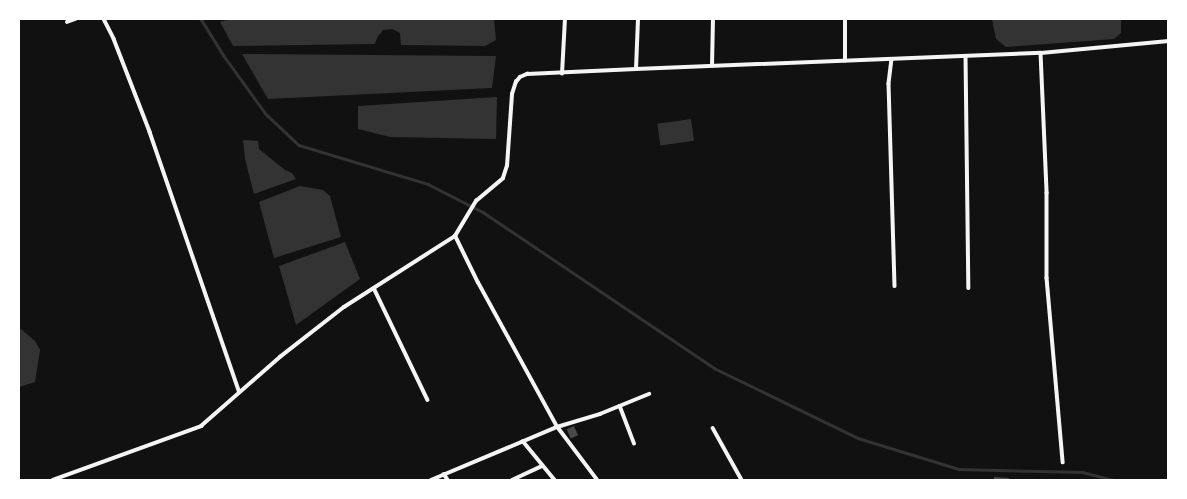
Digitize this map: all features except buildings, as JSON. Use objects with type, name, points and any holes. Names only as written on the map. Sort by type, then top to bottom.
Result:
[{"type":"street","points":[[67,22],[75,19]]},
{"type":"street","points":[[104,19],[114,39],[150,132],[239,391]]},
{"type":"street","points":[[562,74],[565,19]]},
{"type":"street","points":[[636,69],[638,19]]},
{"type":"street","points":[[712,66],[713,19]]},
{"type":"street","points":[[844,61],[845,19]]},
{"type":"street","points":[[53,480],[201,426],[239,391],[344,307],[456,236],[476,201],[503,178],[507,166],[512,94],[516,82],[520,77],[527,74],[562,74],[636,69],[1041,53],[1168,41]]},
{"type":"street","points":[[1041,53],[1047,193],[1047,278],[1063,462]]},
{"type":"street","points":[[966,56],[969,288]]},
{"type":"street","points":[[892,59],[889,84],[896,286]]},
{"type":"street","points":[[456,236],[478,283],[557,427],[597,480]]},
{"type":"street","points":[[374,288],[428,400]]},
{"type":"street","points":[[431,480],[557,427],[620,406],[649,394]]},
{"type":"street","points":[[620,406],[634,443]]},
{"type":"street","points":[[713,428],[742,480]]},
{"type":"street","points":[[523,441],[555,480]]},
{"type":"street","points":[[512,480],[542,466]]},
{"type":"street","points":[[444,474],[448,480]]},
{"type":"shaded area","points":[[230,19],[494,19],[496,40],[485,46],[401,45],[400,33],[392,29],[383,30],[377,38],[375,44],[233,46],[220,22]]},
{"type":"shaded area","points":[[992,19],[1121,19],[1121,33],[1114,39],[1006,47],[996,39]]},
{"type":"shaded area","points":[[242,54],[496,56],[492,88],[268,99]]},
{"type":"shaded area","points":[[497,97],[496,139],[390,137],[358,129],[358,106]]},
{"type":"shaded area","points":[[691,119],[694,141],[660,146],[657,124]]},
{"type":"shaded area","points":[[243,140],[258,141],[259,149],[285,170],[292,173],[296,179],[254,194],[245,159]]},
{"type":"shaded area","points":[[300,186],[323,190],[330,196],[341,237],[274,258],[259,202]]},
{"type":"shaded area","points":[[345,242],[360,279],[296,325],[279,266]]},
{"type":"shaded area","points":[[21,329],[35,341],[40,350],[35,382],[19,387],[19,330]]},
{"type":"waterway","points":[[201,19],[224,56],[266,114],[299,145],[428,184],[483,212],[714,368],[858,438],[959,469],[1082,472],[1115,480]]}]
